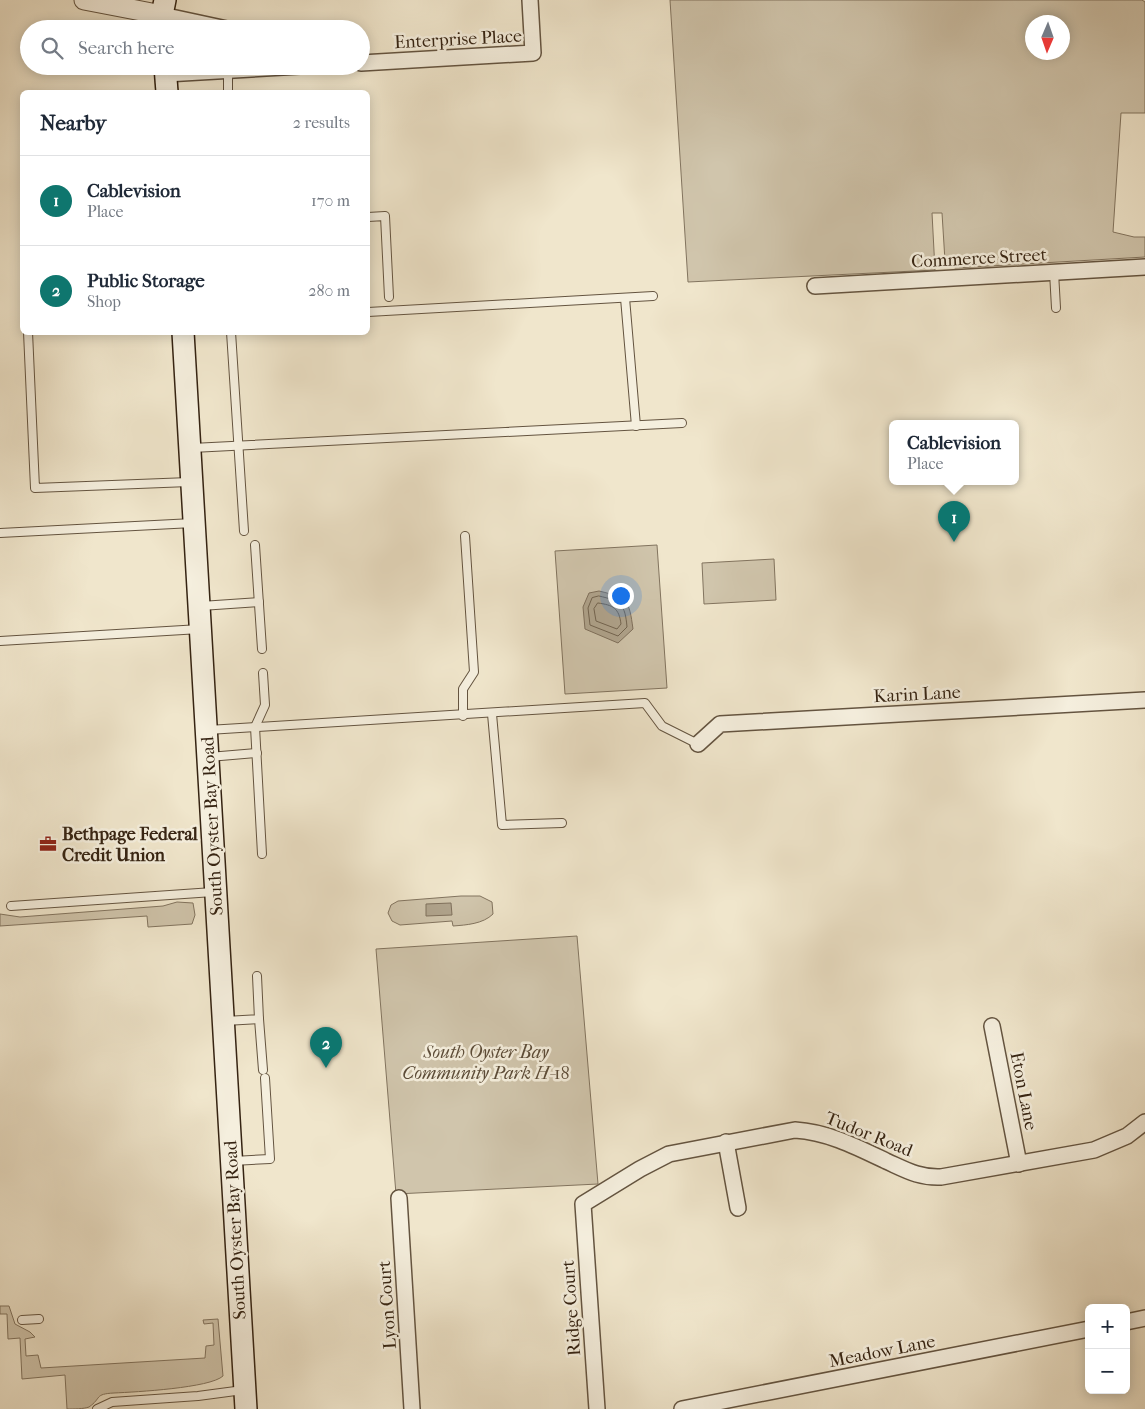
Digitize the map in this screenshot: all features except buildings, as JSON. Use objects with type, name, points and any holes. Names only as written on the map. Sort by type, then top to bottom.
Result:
[{"type":"main road","name":"South Oyster Bay Road","points":[[183,335],[245,1399]]},
{"type":"street","points":[[84,0],[163,11],[195,20]]},
{"type":"street","name":"Enterprise Place","points":[[370,62],[533,53],[530,0]]},
{"type":"street","points":[[166,78],[189,75]]},
{"type":"street","name":"Commerce Street","points":[[815,286],[1145,267]]},
{"type":"street","name":"Karin Lane","points":[[698,744],[720,724],[1145,700]]},
{"type":"street","name":"Eton Lane","points":[[992,1026],[1019,1164]]},
{"type":"street","name":"Tudor Road","points":[[583,1204],[640,1169],[669,1154],[796,1130],[813,1131],[843,1140],[924,1178],[976,1173],[1094,1150],[1127,1136],[1145,1122]]},
{"type":"street","points":[[726,1142],[738,1208]]},
{"type":"street","name":"Lyon Court","points":[[399,1198],[412,1409]]},
{"type":"street","name":"Ridge Court","points":[[583,1204],[597,1409]]},
{"type":"street","points":[[1130,1321],[1145,1318]]},
{"type":"street","name":"Meadow Lane","points":[[682,1409],[1085,1330]]},
{"type":"lane","points":[[228,75],[228,90]]},
{"type":"lane","points":[[370,217],[385,216],[389,298]]},
{"type":"lane","points":[[1054,272],[1056,308]]},
{"type":"lane","points":[[370,312],[652,296]]},
{"type":"lane","points":[[625,298],[636,426]]},
{"type":"lane","points":[[28,335],[36,488],[191,482]]},
{"type":"lane","points":[[231,335],[244,530]]},
{"type":"lane","points":[[189,448],[682,423]]},
{"type":"lane","points":[[0,533],[194,523]]},
{"type":"lane","points":[[462,716],[463,689],[474,672],[465,536]]},
{"type":"lane","points":[[255,545],[262,649]]},
{"type":"lane","points":[[198,606],[258,602]]},
{"type":"lane","points":[[0,641],[200,629]]},
{"type":"lane","points":[[262,854],[255,727],[265,705],[263,673]]},
{"type":"lane","points":[[206,731],[645,703],[662,726],[698,744]]},
{"type":"lane","points":[[492,714],[502,825],[562,824]]},
{"type":"lane","points":[[208,757],[257,753]]},
{"type":"lane","points":[[11,906],[216,892]]},
{"type":"lane","points":[[231,1161],[270,1159],[257,976]]},
{"type":"lane","points":[[223,1021],[259,1019]]},
{"type":"lane","points":[[22,1320],[39,1318]]},
{"type":"lane","points":[[97,1409],[112,1402],[198,1396],[245,1399]]},
{"type":"green space","points":[[670,0],[1142,0],[1145,2],[1145,113],[1121,113],[1113,232],[1134,237],[1145,237],[1145,257],[955,268],[945,261],[942,213],[932,213],[935,270],[688,282]]},
{"type":"green space","points":[[657,545],[667,688],[565,694],[555,551]]},
{"type":"green space","points":[[774,559],[776,600],[704,604],[702,563]]},
{"type":"green space","points":[[480,896],[492,902],[493,914],[479,922],[453,926],[452,921],[400,925],[392,921],[388,913],[391,905],[398,901]]},
{"type":"green space","points":[[177,902],[193,903],[195,915],[192,924],[148,927],[147,916],[0,926],[0,914],[20,917],[163,906]]},
{"type":"green space","name":"South Oyster Bay Community Park H-18","points":[[577,936],[598,1184],[396,1194],[376,949]]},
{"type":"green space","points":[[0,1306],[9,1306],[15,1324],[35,1337],[25,1339],[26,1356],[38,1355],[41,1368],[205,1358],[206,1346],[214,1345],[213,1323],[204,1324],[203,1320],[218,1319],[223,1376],[204,1384],[103,1394],[89,1407],[67,1409],[65,1375],[22,1379],[20,1338],[8,1339],[7,1314],[0,1314]]},
{"type":"water","points":[[599,591],[621,598],[628,606],[633,629],[618,643],[585,629],[583,607],[589,593]]},
{"type":"water","points":[[451,903],[452,915],[426,916],[426,904]]},
{"type":"place","name":"Cablevision","points":[[954,542]]},
{"type":"place","name":"Bethpage Federal Credit Union","points":[[48,844]]},
{"type":"place","name":"Public Storage","points":[[326,1068]]}]
